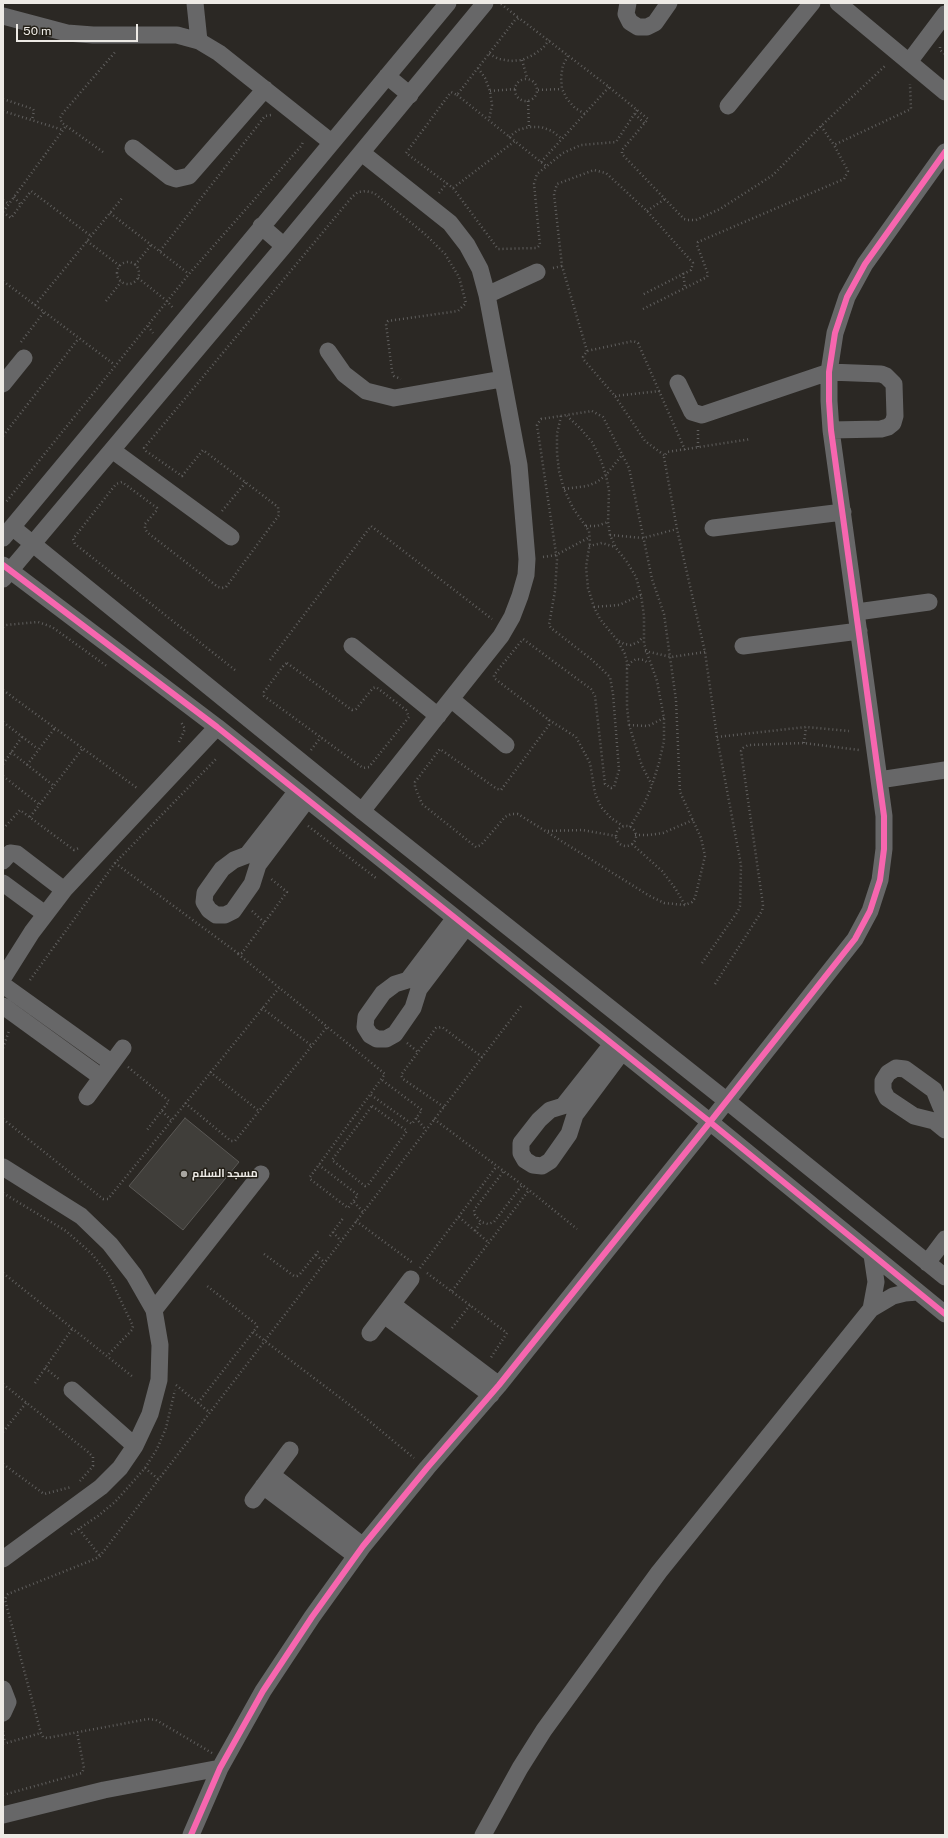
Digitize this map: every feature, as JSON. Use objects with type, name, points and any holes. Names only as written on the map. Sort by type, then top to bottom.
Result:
[{"type":"street","points":[[195,3],[199,41]]},
{"type":"street","points":[[448,3],[7,532],[33,544],[362,811],[727,1101],[945,1277]]},
{"type":"street","points":[[485,3],[362,153],[33,544],[6,571],[217,727],[710,1122],[945,1314]]},
{"type":"street","points":[[628,3],[626,14],[630,22],[638,27],[647,27],[655,23],[669,3]]},
{"type":"street","points":[[728,106],[812,3]]},
{"type":"street","points":[[838,3],[945,92]]},
{"type":"street","points":[[904,58],[945,14]]},
{"type":"street","points":[[3,16],[67,33],[93,35],[177,35],[199,41],[219,53],[331,142]]},
{"type":"street","points":[[387,76],[410,95]]},
{"type":"street","points":[[133,148],[170,177],[183,179],[189,176],[265,89]]},
{"type":"street","points":[[191,1835],[222,1764],[263,1690],[312,1617],[360,1551],[427,1468],[495,1390],[727,1101],[855,939],[870,911],[880,880],[884,849],[884,816],[831,430],[829,372],[835,333],[847,297],[865,264],[945,152]]},
{"type":"street","points":[[362,153],[450,223],[467,245],[476,263],[487,295],[519,466],[527,559],[526,575],[520,596],[505,629],[362,811]]},
{"type":"street","points":[[261,226],[284,246]]},
{"type":"street","points":[[487,295],[537,272]]},
{"type":"street","points":[[328,350],[344,374],[366,391],[394,398],[502,379]]},
{"type":"street","points":[[3,384],[20,352]]},
{"type":"street","points":[[678,383],[692,412],[702,415],[829,372],[881,374],[886,376],[894,384],[895,416],[893,423],[888,427],[881,429],[831,430]]},
{"type":"street","points":[[112,450],[231,537]]},
{"type":"street","points":[[713,528],[843,512]]},
{"type":"street","points":[[856,612],[929,602]]},
{"type":"street","points":[[743,646],[859,631]]},
{"type":"street","points":[[352,646],[438,716]]},
{"type":"street","points":[[451,699],[506,745]]},
{"type":"street","points":[[3,978],[45,914],[64,890],[217,727]]},
{"type":"street","points":[[879,780],[945,770]]},
{"type":"street","points":[[302,795],[258,865],[252,884],[233,911],[225,915],[216,915],[209,910],[204,902],[205,893],[222,869],[234,860],[247,855],[302,795]]},
{"type":"street","points":[[3,862],[10,853],[17,854],[64,890]]},
{"type":"street","points":[[3,882],[45,914]]},
{"type":"street","points":[[461,922],[419,989],[413,1008],[395,1034],[386,1039],[377,1039],[370,1034],[365,1026],[366,1017],[383,994],[395,984],[408,980],[461,922]]},
{"type":"street","points":[[3,985],[117,1056],[87,1097]]},
{"type":"street","points":[[3,1006],[101,1077]]},
{"type":"street","points":[[617,1048],[575,1115],[569,1134],[550,1161],[542,1166],[537,1166],[525,1160],[521,1152],[521,1143],[539,1120],[550,1110],[563,1106],[617,1048]]},
{"type":"street","points":[[945,1112],[941,1107],[934,1090],[905,1069],[896,1068],[888,1073],[883,1080],[883,1090],[887,1098],[914,1116],[931,1120],[945,1130]]},
{"type":"street","points":[[3,1167],[81,1216],[110,1244],[134,1275],[154,1310],[160,1345],[159,1380],[150,1414],[135,1446],[120,1468],[101,1487],[3,1559]]},
{"type":"street","points":[[154,1310],[261,1174]]},
{"type":"street","points":[[927,1263],[945,1239]]},
{"type":"street","points":[[871,1309],[876,1282],[872,1255]]},
{"type":"street","points":[[370,1333],[388,1309],[412,1271]]},
{"type":"street","points":[[482,1835],[520,1768],[544,1730],[659,1572],[871,1309],[893,1296],[918,1292]]},
{"type":"street","points":[[388,1309],[495,1390]]},
{"type":"street","points":[[72,1390],[135,1446]]},
{"type":"street","points":[[253,1500],[290,1450]]},
{"type":"street","points":[[267,1481],[360,1551]]},
{"type":"street","points":[[3,1690],[8,1702],[3,1713]]},
{"type":"street","points":[[3,1815],[104,1790],[222,1764]]},
{"type":"path","points":[[498,3],[549,40],[648,119],[622,150],[622,153],[684,219],[688,220],[696,220],[720,209],[773,175],[821,126],[904,58]]},
{"type":"path","points":[[457,95],[515,20],[519,18]]},
{"type":"path","points":[[103,152],[61,121],[63,113],[129,35]]},
{"type":"path","points":[[489,54],[499,59],[511,61],[522,60],[543,48],[549,40]]},
{"type":"path","points":[[568,56],[563,65],[560,77],[562,89],[567,100],[575,108],[585,114]]},
{"type":"path","points":[[834,145],[911,109],[904,58]]},
{"type":"path","points":[[522,60],[527,78]]},
{"type":"path","points":[[478,68],[485,78],[490,91],[492,105],[489,120]]},
{"type":"path","points":[[527,78],[535,82],[538,90],[537,96],[528,101],[518,98],[515,89],[519,81],[527,78]]},
{"type":"path","points":[[542,162],[609,87]]},
{"type":"path","points":[[490,91],[515,89]]},
{"type":"path","points":[[538,90],[562,89]]},
{"type":"path","points":[[546,166],[457,95],[451,92],[406,152],[453,188],[498,249],[537,248],[540,245],[534,184],[537,174],[563,153],[581,145],[614,143],[637,110]]},
{"type":"path","points":[[3,99],[33,109],[32,120]]},
{"type":"path","points":[[528,101],[528,127]]},
{"type":"path","points":[[3,111],[64,130]]},
{"type":"path","points":[[634,114],[645,124]]},
{"type":"path","points":[[160,252],[266,116],[271,115],[277,120]]},
{"type":"path","points":[[66,126],[3,212],[11,218],[31,191],[91,236]]},
{"type":"path","points":[[643,308],[706,278],[708,275],[697,245],[698,242],[844,179],[848,171],[834,145],[821,126]]},
{"type":"path","points":[[510,137],[518,130],[528,127],[541,127],[552,131],[562,139]]},
{"type":"path","points":[[3,502],[6,502],[189,274],[302,145],[302,140]]},
{"type":"path","points":[[453,188],[515,141]]},
{"type":"path","points":[[587,351],[562,266],[554,189],[561,181],[594,170],[606,173],[647,211],[692,263],[691,270],[642,295]]},
{"type":"path","points":[[235,670],[75,544],[73,540],[116,484],[122,482],[157,508],[145,524],[145,529],[218,586],[224,588],[279,515],[277,505],[203,450],[182,476],[146,451],[144,448],[352,196],[358,192],[366,191],[374,193],[425,234],[445,254],[459,277],[463,290],[466,303],[458,311],[389,320],[387,322],[392,374],[400,379],[408,378]]},
{"type":"path","points":[[14,197],[21,205]]},
{"type":"path","points":[[35,305],[123,197]]},
{"type":"path","points":[[647,211],[665,199]]},
{"type":"path","points":[[3,200],[9,204]]},
{"type":"path","points":[[110,213],[189,274]]},
{"type":"path","points":[[87,241],[120,266]]},
{"type":"path","points":[[135,265],[151,245]]},
{"type":"path","points":[[121,282],[117,274],[120,266],[127,262],[135,265],[138,269],[138,278]]},
{"type":"path","points":[[683,273],[685,287]]},
{"type":"path","points":[[138,278],[167,301]]},
{"type":"path","points":[[121,282],[130,284],[138,278]]},
{"type":"path","points":[[3,281],[115,365]]},
{"type":"path","points":[[106,301],[121,282]]},
{"type":"path","points":[[20,352],[44,312]]},
{"type":"path","points":[[3,436],[79,338]]},
{"type":"path","points":[[685,450],[640,345],[636,342],[587,351],[583,356],[584,360],[615,396],[644,440],[664,455],[677,529],[705,652],[717,737],[740,858],[740,906],[735,916],[702,963]]},
{"type":"path","points":[[615,396],[660,391]]},
{"type":"path","points":[[549,720],[549,725],[501,790],[497,789],[440,749],[414,785],[422,804],[476,847],[481,845],[505,817],[511,814],[518,814],[648,895],[664,903],[685,905],[692,902],[695,898],[705,856],[701,838],[680,792],[676,700],[664,614],[652,579],[629,468],[603,417],[592,411],[541,419],[537,425],[556,555],[555,591],[549,626],[591,659],[610,677],[614,694],[619,770],[614,787],[611,788],[605,784],[595,696],[591,689],[523,639],[494,678],[549,720],[576,737],[590,763],[594,793],[601,806],[611,818],[623,826],[630,827],[636,835]]},
{"type":"path","points":[[567,415],[592,442],[606,475],[609,491],[608,522],[610,535],[616,548],[636,577],[642,595],[644,616],[643,637],[645,651],[660,693],[664,718],[664,741],[660,763],[645,802],[630,827]]},
{"type":"path","points":[[560,416],[557,434],[559,471],[564,489],[573,508],[586,526],[590,537],[586,567],[588,588],[594,607],[600,619],[617,640],[625,654],[627,669],[626,694],[629,725],[642,766],[652,785]]},
{"type":"path","points":[[664,455],[667,452],[750,439]]},
{"type":"path","points":[[564,489],[587,486],[606,475],[622,455]]},
{"type":"path","points":[[212,524],[246,482]]},
{"type":"path","points":[[586,526],[597,526],[608,522]]},
{"type":"path","points":[[270,660],[371,526],[505,629]]},
{"type":"path","points":[[610,535],[643,538],[677,529]]},
{"type":"path","points":[[556,555],[590,537]]},
{"type":"path","points":[[589,546],[602,543],[616,548]]},
{"type":"path","points":[[594,607],[619,605],[642,595]]},
{"type":"path","points":[[3,627],[6,625],[38,622],[52,627],[109,668]]},
{"type":"path","points":[[617,640],[624,644],[631,645],[638,642],[643,637]]},
{"type":"path","points":[[645,651],[671,657],[705,652]]},
{"type":"path","points":[[627,669],[630,663],[636,659],[644,660],[650,664]]},
{"type":"path","points":[[287,663],[352,710],[356,709],[374,688],[378,688],[406,710],[409,717],[369,767],[365,768],[263,694],[287,663]]},
{"type":"path","points":[[3,690],[139,790]]},
{"type":"path","points":[[178,718],[185,729],[178,743]]},
{"type":"path","points":[[629,725],[638,727],[648,726],[664,718]]},
{"type":"path","points":[[3,722],[38,749]]},
{"type":"path","points":[[717,737],[806,727],[849,730]]},
{"type":"path","points":[[804,743],[806,727]]},
{"type":"path","points":[[27,765],[55,728]]},
{"type":"path","points":[[3,764],[22,737]]},
{"type":"path","points":[[715,984],[762,911],[763,905],[741,751],[748,745],[804,743],[875,753]]},
{"type":"path","points":[[30,817],[83,748]]},
{"type":"path","points":[[11,752],[54,786]]},
{"type":"path","points":[[30,980],[115,863],[217,758]]},
{"type":"path","points":[[3,776],[40,805]]},
{"type":"path","points":[[3,829],[18,810],[30,817],[74,850],[77,850],[82,844]]},
{"type":"path","points":[[636,835],[663,833],[693,820]]},
{"type":"path","points":[[305,825],[307,824],[380,881]]},
{"type":"path","points":[[623,826],[619,828],[616,836],[619,844],[623,846],[632,844]]},
{"type":"path","points":[[547,831],[582,830],[616,836]]},
{"type":"path","points":[[632,844],[636,835]]},
{"type":"path","points":[[632,844],[662,871],[675,888],[685,905]]},
{"type":"path","points":[[115,863],[238,954],[384,1074],[382,1080],[345,1129],[319,1165],[310,1179],[347,1208],[358,1196],[357,1194],[319,1165]]},
{"type":"path","points":[[238,954],[242,954],[287,892],[270,878],[270,876]]},
{"type":"path","points":[[3,1119],[103,1199],[108,1199],[279,988]]},
{"type":"path","points":[[222,1764],[156,1720],[148,1719],[46,1738],[41,1733],[5,1600],[6,1597],[8,1594],[100,1556],[522,1005]]},
{"type":"path","points":[[262,1008],[312,1046]]},
{"type":"path","points":[[185,1103],[233,1142],[260,1111],[327,1027]]},
{"type":"path","points":[[444,1107],[403,1079],[401,1075],[436,1028],[442,1027],[482,1057]]},
{"type":"path","points":[[3,1048],[9,1031]]},
{"type":"path","points":[[117,1056],[167,1099],[168,1103],[147,1130]]},
{"type":"path","points":[[210,1072],[260,1111]]},
{"type":"path","points":[[371,1095],[410,1124],[416,1118],[421,1109],[382,1080]]},
{"type":"path","points":[[372,1106],[406,1131],[366,1186],[332,1160],[351,1133],[372,1106]]},
{"type":"path","points":[[162,1111],[171,1120]]},
{"type":"path","points":[[416,1118],[426,1130]]},
{"type":"path","points":[[434,1119],[577,1228]]},
{"type":"path","points":[[345,1129],[351,1133]]},
{"type":"path","points":[[485,1354],[490,1359],[507,1333],[420,1268],[496,1167]]},
{"type":"path","points":[[503,1172],[474,1210],[475,1215],[481,1222],[488,1224],[494,1222],[522,1185]]},
{"type":"path","points":[[452,1291],[528,1190]]},
{"type":"path","points":[[4,1194],[66,1231],[90,1253],[108,1274],[133,1326],[132,1330],[107,1356]]},
{"type":"path","points":[[353,1202],[363,1212]]},
{"type":"path","points":[[330,1236],[344,1217]]},
{"type":"path","points":[[459,1217],[488,1242]]},
{"type":"path","points":[[356,1221],[412,1271]]},
{"type":"path","points":[[475,1231],[481,1222]]},
{"type":"path","points":[[332,1232],[341,1241]]},
{"type":"path","points":[[264,1254],[294,1276],[300,1274],[320,1249]]},
{"type":"path","points":[[316,1255],[324,1262]]},
{"type":"path","points":[[3,1273],[133,1377]]},
{"type":"path","points":[[198,1403],[257,1327],[256,1324],[207,1286]]},
{"type":"path","points":[[457,1333],[452,1328],[470,1305]]},
{"type":"path","points":[[35,1383],[72,1329]]},
{"type":"path","points":[[253,1332],[351,1406],[427,1468]]},
{"type":"path","points":[[3,1384],[88,1452],[93,1457],[93,1466],[77,1484],[70,1488],[46,1495],[3,1464]]},
{"type":"path","points":[[176,1385],[209,1412]]},
{"type":"path","points":[[3,1432],[26,1403]]},
{"type":"path","points":[[145,1468],[158,1479]]},
{"type":"path","points":[[80,1529],[100,1556]]},
{"type":"path","points":[[3,1731],[4,1743],[41,1733]]},
{"type":"path","points":[[3,1795],[82,1773],[84,1768],[77,1732]]},
{"type":"building","name":"مسجد السلام","points":[[185,1118],[239,1162],[183,1230],[129,1186]]},
{"type":"cycle path","points":[[191,1835],[220,1768],[263,1691],[312,1617],[363,1546],[427,1468],[499,1385],[710,1122],[855,939],[870,911],[880,880],[884,849],[884,816],[831,430],[829,372],[835,333],[847,297],[865,264],[945,152]]},
{"type":"cycle path","points":[[3,565],[217,727],[710,1122],[945,1314]]},
{"type":"place","name":"مسجد السلام","points":[[184,1174]]}]
